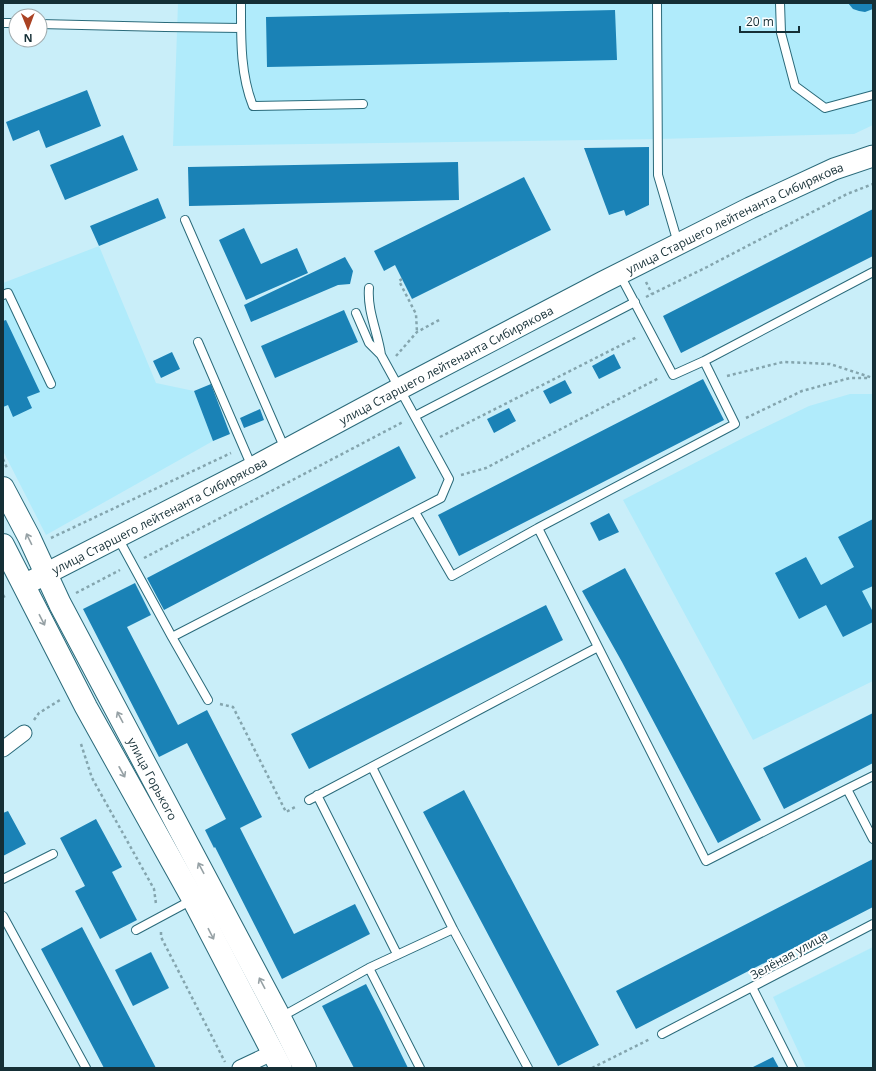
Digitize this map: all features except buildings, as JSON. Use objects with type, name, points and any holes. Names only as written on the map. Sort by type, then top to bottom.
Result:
[{"type":"main road","name":"улица Старшего лейтенанта Сибирякова","points":[[24,585],[118,538],[285,450],[394,381],[620,274],[750,208],[834,170],[873,156]]},
{"type":"main road","name":"улица Горького","points":[[3,488],[29,537],[45,574],[305,1068]]},
{"type":"main road","name":"улица Горького","points":[[3,545],[86,707],[193,899],[277,1060]]},
{"type":"street","points":[[3,749],[24,733]]},
{"type":"street","points":[[240,1068],[277,1060]]},
{"type":"lane","points":[[241,3],[241,46],[248,92],[253,106],[363,104]]},
{"type":"lane","points":[[657,3],[658,176],[678,244]]},
{"type":"lane","points":[[780,3],[782,33],[795,86],[825,108],[873,95]]},
{"type":"lane","points":[[48,24],[241,28]]},
{"type":"lane","points":[[185,220],[285,450]]},
{"type":"lane","points":[[620,274],[673,375],[704,361],[873,272]]},
{"type":"lane","points":[[369,288],[368,300],[379,340],[381,355]]},
{"type":"lane","points":[[3,295],[8,293],[51,384]]},
{"type":"lane","points":[[415,416],[635,302]]},
{"type":"lane","points":[[172,637],[441,498],[449,479],[381,355],[369,343],[356,313]]},
{"type":"lane","points":[[198,342],[252,468]]},
{"type":"lane","points":[[415,512],[452,576],[538,528],[735,424],[704,361]]},
{"type":"lane","points":[[538,528],[706,861],[873,776]]},
{"type":"lane","points":[[118,538],[208,700]]},
{"type":"lane","points":[[309,800],[598,647]]},
{"type":"lane","points":[[372,767],[453,929],[528,1068]]},
{"type":"lane","points":[[847,789],[873,839]]},
{"type":"lane","points":[[317,795],[398,954]]},
{"type":"lane","points":[[3,879],[53,854]]},
{"type":"lane","points":[[136,930],[193,899]]},
{"type":"lane","points":[[3,916],[86,1068]]},
{"type":"lane","name":"Зелёная улица","points":[[793,1068],[752,987],[873,924]]},
{"type":"lane","points":[[280,1018],[369,968],[453,929]]},
{"type":"lane","points":[[369,968],[420,1068]]},
{"type":"lane","points":[[662,1034],[752,987]]},
{"type":"path","points":[[635,302],[707,267],[847,194],[873,184]]},
{"type":"path","points":[[402,279],[399,281],[416,314],[417,332]]},
{"type":"path","points":[[394,381],[394,358],[417,332],[440,319]]},
{"type":"path","points":[[429,443],[650,331]]},
{"type":"path","points":[[711,375],[728,376],[783,362],[830,364],[873,378]]},
{"type":"path","points":[[449,479],[486,468],[662,377],[673,375]]},
{"type":"path","points":[[735,424],[802,391],[850,378],[873,378]]},
{"type":"path","points":[[75,594],[415,416]]},
{"type":"path","points":[[24,733],[39,714],[62,698]]},
{"type":"path","points":[[208,700],[233,707],[286,812],[309,800]]},
{"type":"path","points":[[592,1068],[662,1034]]},
{"type":"shaded area","points":[[178,3],[873,3],[873,125],[854,134],[658,139],[173,146]]},
{"type":"shaded area","points":[[99,246],[156,383],[194,391],[213,441],[46,535],[3,451],[3,283]]},
{"type":"shaded area","points":[[850,394],[873,394],[873,681],[753,740],[623,500],[809,406]]},
{"type":"shaded area","points":[[873,947],[873,1068],[806,1068],[773,997]]}]
